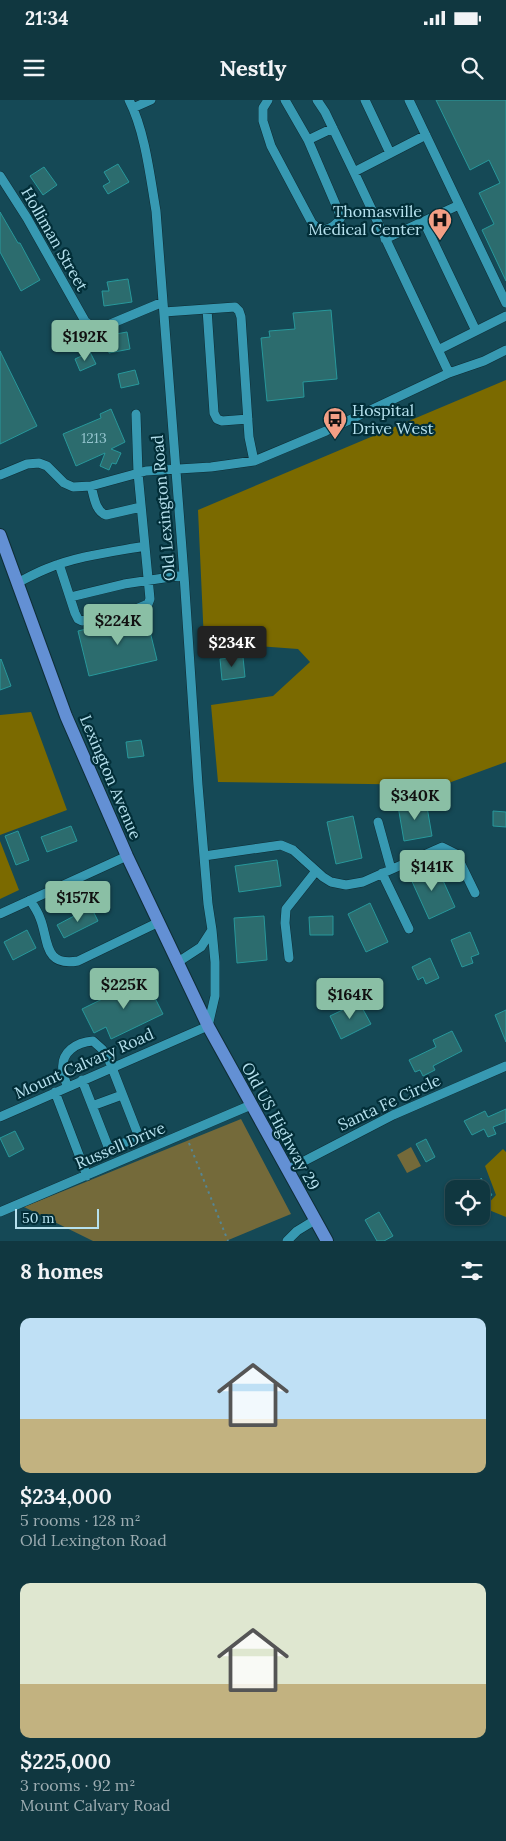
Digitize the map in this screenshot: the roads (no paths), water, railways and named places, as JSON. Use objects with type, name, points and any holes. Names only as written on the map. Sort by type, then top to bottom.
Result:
[{"type":"main road","name":"Lexington Avenue","points":[[0,535],[66,716],[127,856],[208,1026]]},
{"type":"main road","name":"Old US Highway 29","points":[[208,1026],[327,1241]]},
{"type":"street","points":[[131,104],[152,100]]},
{"type":"street","points":[[268,100],[263,108],[263,121],[271,146],[312,223],[321,230],[332,228],[339,221],[340,217],[308,140],[285,100]]},
{"type":"street","points":[[317,100],[333,128],[449,373]]},
{"type":"street","points":[[365,100],[390,153]]},
{"type":"street","points":[[409,100],[506,303]]},
{"type":"street","name":"Old Lexington Road","points":[[131,104],[146,155],[156,211],[184,575],[189,666],[204,856],[215,962],[215,996],[208,1026]]},
{"type":"street","points":[[308,140],[333,128]]},
{"type":"street","points":[[354,172],[426,135]]},
{"type":"street","name":"Holliman Street","points":[[0,176],[27,218],[90,327],[96,330],[163,302]]},
{"type":"street","points":[[386,239],[459,205]]},
{"type":"street","points":[[424,222],[476,331]]},
{"type":"street","points":[[164,312],[235,307],[239,311],[241,317],[248,437],[254,461]]},
{"type":"street","points":[[207,309],[214,414],[217,419],[222,421],[248,419]]},
{"type":"street","points":[[438,350],[506,316]]},
{"type":"street","points":[[0,475],[27,464],[39,463],[47,466],[64,483],[73,487],[91,486],[138,473],[211,467],[254,461],[326,431],[449,373],[506,350]]},
{"type":"street","points":[[59,564],[78,618],[82,621],[136,609],[148,604],[150,599],[138,473],[136,414]]},
{"type":"street","points":[[91,486],[97,508],[106,515],[141,507]]},
{"type":"street","points":[[18,583],[59,564],[94,555],[145,546]]},
{"type":"street","points":[[70,598],[124,584],[184,575]]},
{"type":"street","points":[[378,822],[387,871],[409,929]]},
{"type":"street","points":[[204,856],[281,845],[293,850],[331,882],[346,885],[363,882],[442,847],[456,854],[474,893]]},
{"type":"street","points":[[0,914],[127,856]]},
{"type":"street","points":[[288,958],[285,923],[286,909],[316,871]]},
{"type":"street","points":[[30,900],[40,917],[47,945],[59,962],[78,961],[159,922]]},
{"type":"street","points":[[178,962],[201,947],[212,930]]},
{"type":"street","name":"Mount Calvary Road","points":[[0,1117],[67,1086],[208,1026]]},
{"type":"street","points":[[67,1086],[62,1069],[69,1051],[76,1044],[93,1041],[102,1049],[112,1067],[139,1137],[109,1149],[82,1080]]},
{"type":"street","name":"Santa Fe Circle","points":[[288,1170],[393,1115],[506,1066]]},
{"type":"street","points":[[55,1092],[88,1176]]},
{"type":"street","points":[[92,1106],[122,1095]]},
{"type":"street","name":"Russell Drive","points":[[0,1212],[251,1105]]},
{"type":"street","points":[[287,1241],[315,1220]]},
{"type":"place","name":"Thomasville Medical Center","points":[[440,241]]},
{"type":"place","name":"Hospital Drive West","points":[[335,440]]}]
